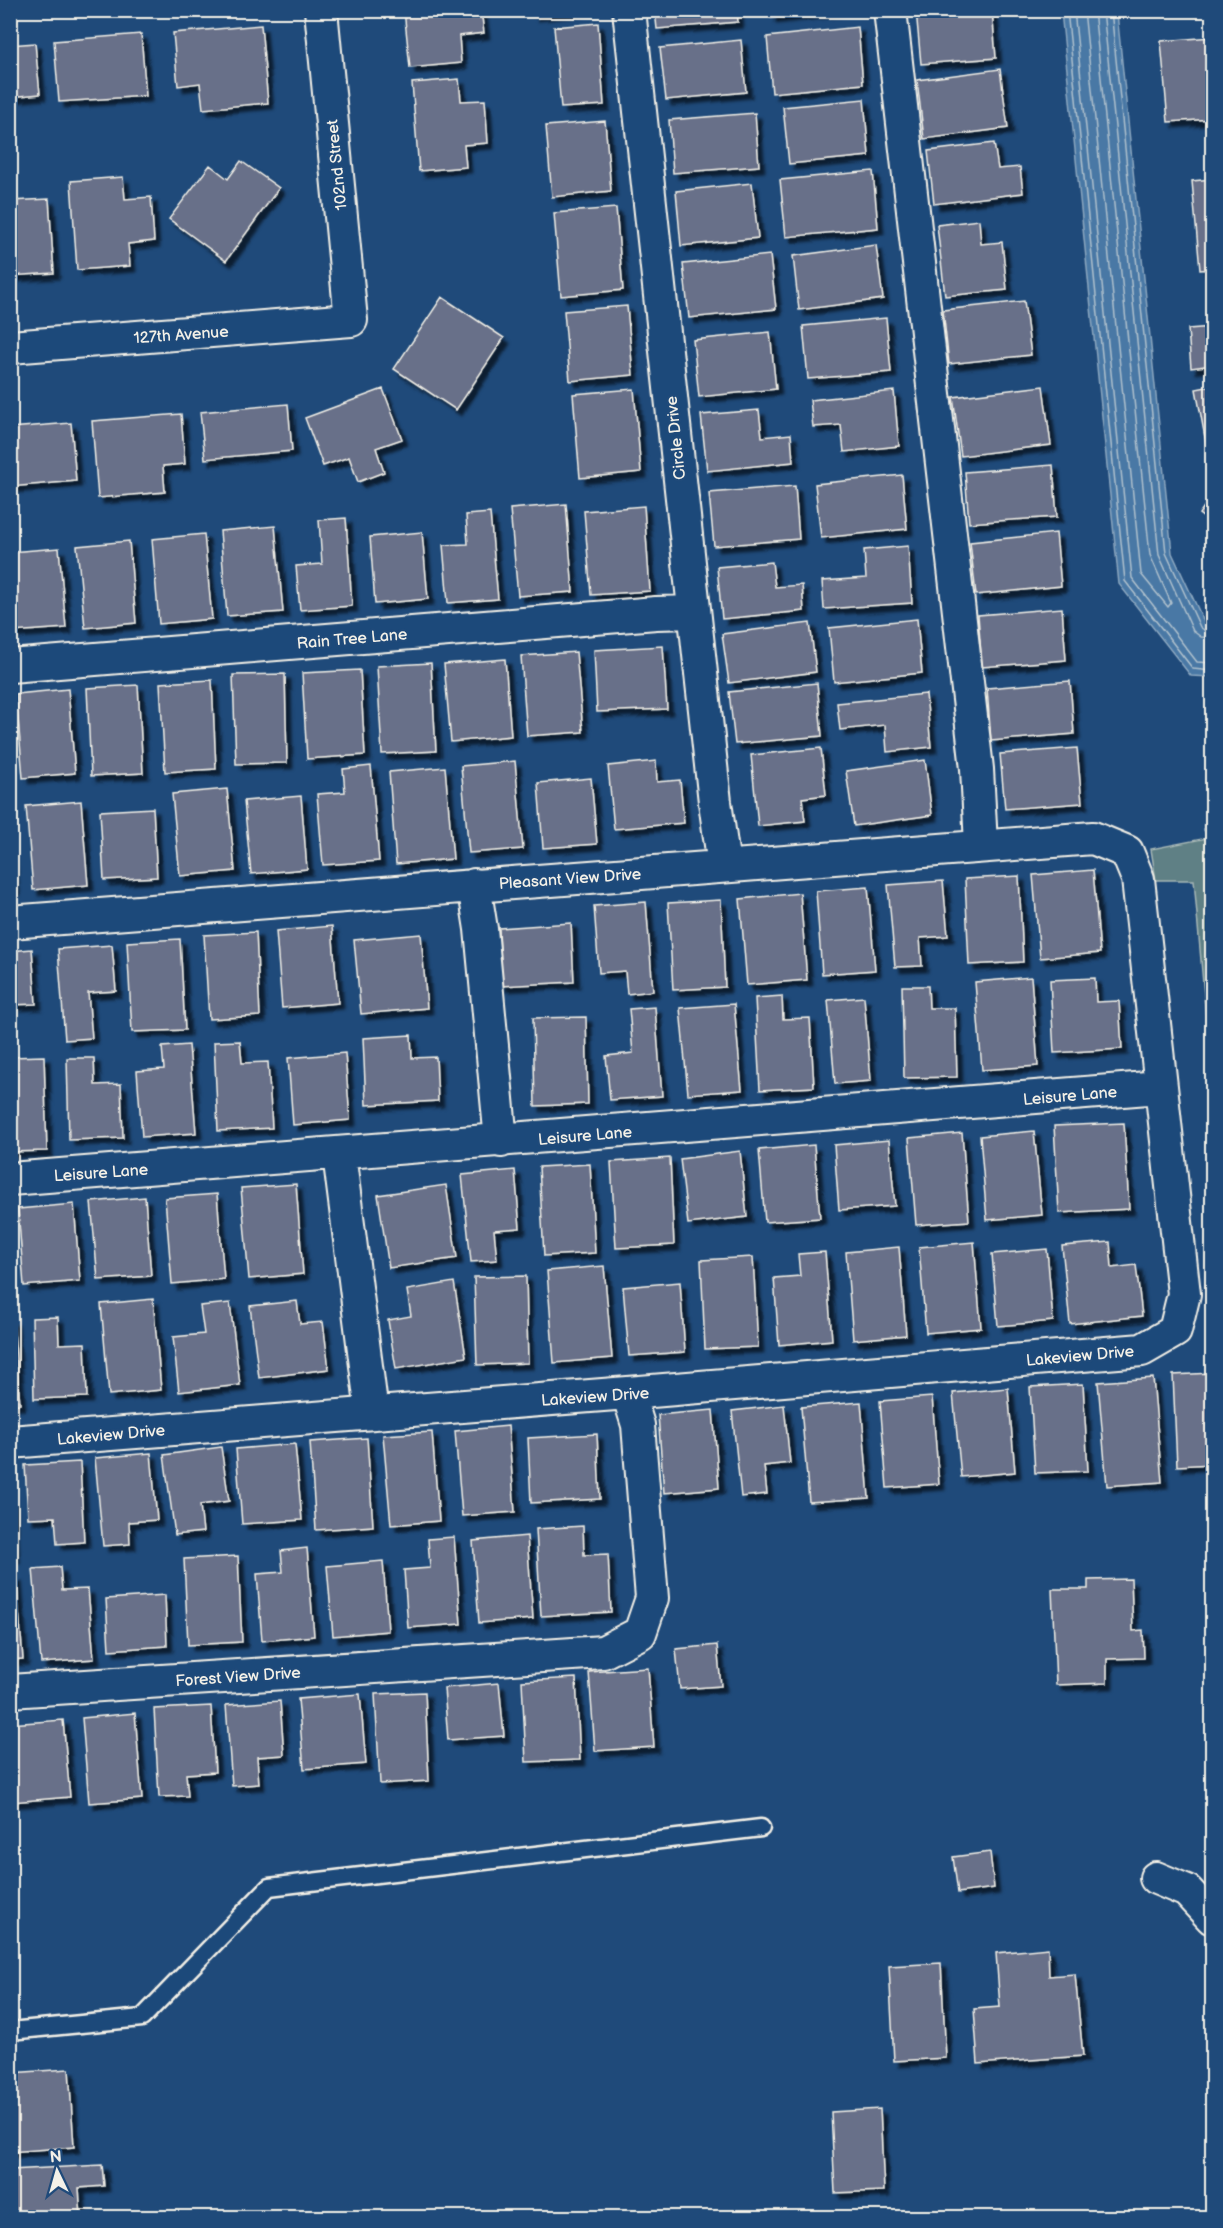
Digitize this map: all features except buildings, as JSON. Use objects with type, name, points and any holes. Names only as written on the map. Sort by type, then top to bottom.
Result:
[{"type":"street","name":"102nd Street","points":[[321,10],[351,320]]},
{"type":"street","name":"Circle Drive","points":[[629,10],[724,866]]},
{"type":"street","points":[[890,10],[977,769],[981,845]]},
{"type":"street","name":"127th Avenue","points":[[10,347],[351,320]]},
{"type":"street","name":"Rain Tree Lane","points":[[10,666],[656,613],[694,612]]},
{"type":"street","name":"Pleasant View Drive","points":[[10,922],[1093,838],[1127,852],[1138,879],[1160,1087]]},
{"type":"street","points":[[474,885],[481,928],[501,1142]]},
{"type":"street","name":"Leisure Lane","points":[[10,1179],[501,1142],[1160,1087]]},
{"type":"street","name":"Lakeview Drive","points":[[10,1442],[1142,1350],[1175,1331],[1184,1294],[1160,1087]]},
{"type":"street","points":[[339,1154],[372,1413]]},
{"type":"street","name":"Forest View Drive","points":[[10,1691],[603,1652],[640,1633],[652,1598],[638,1425],[628,1393]]},
{"type":"street","points":[[1156,1878],[1187,1891],[1212,1918]]},
{"type":"lane","points":[[10,2031],[142,2018],[269,1887],[761,1828]]},
{"type":"green space","points":[[1207,838],[1212,847],[1212,1087],[1194,880],[1156,880],[1151,849]]},
{"type":"water","points":[[1061,11],[1117,13],[1172,553],[1205,624],[1212,624],[1212,677],[1191,676],[1119,584]]},
{"type":"water","points":[[1212,794],[1212,843],[1204,830],[1207,796]]}]
